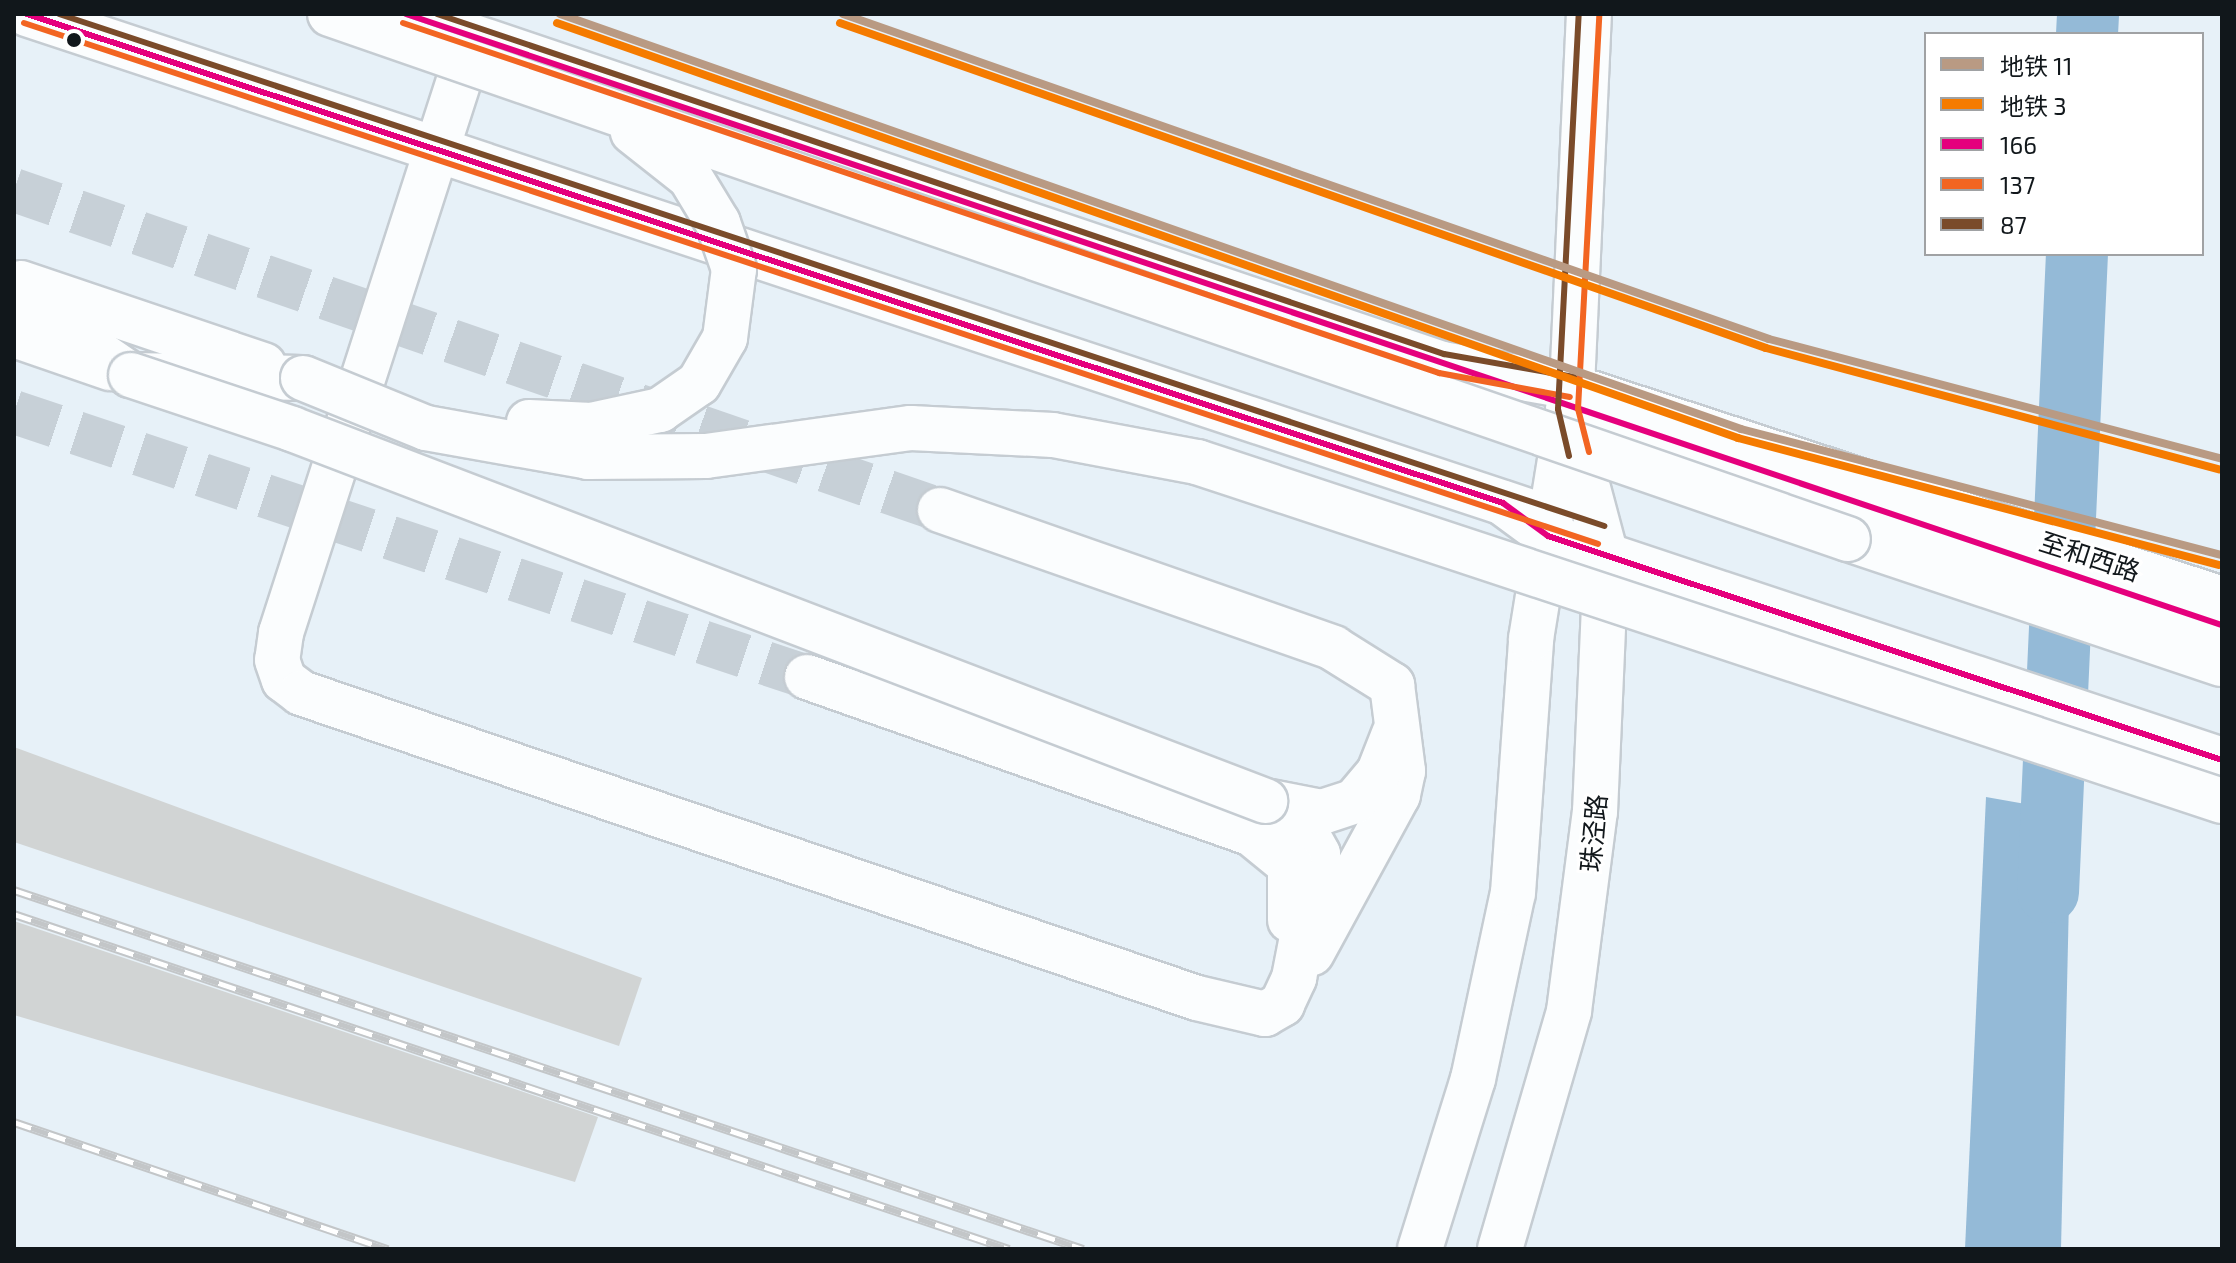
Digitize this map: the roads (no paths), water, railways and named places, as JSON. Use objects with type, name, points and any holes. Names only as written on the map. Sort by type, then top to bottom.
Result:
[{"type":"main road","points":[[27,14],[1503,503],[1549,527],[2007,681],[2222,760]]},
{"type":"main road","points":[[330,14],[556,90],[1325,361],[2222,664]]},
{"type":"main road","points":[[406,14],[1442,364],[1570,399],[2023,547],[2222,625]]},
{"type":"main road","name":"珠泾路","points":[[1420,1249],[1496,990],[1523,812],[1531,639],[1570,399],[1589,14]]},
{"type":"main road","points":[[473,37],[433,150],[281,633],[277,660],[284,680],[301,693],[1230,1008],[1272,1012],[1398,795],[1399,712],[1392,685],[1333,648],[940,510]]},
{"type":"main road","points":[[14,295],[131,375],[303,378],[439,410],[570,426],[660,410],[699,383],[733,311],[734,269],[718,223],[700,189],[658,147],[556,90]]},
{"type":"main road","points":[[14,280],[303,378],[426,428],[588,457],[706,456],[911,428],[1027,432],[1184,459],[2222,801]]},
{"type":"main road","points":[[14,335],[292,429],[1265,801],[1322,812],[1355,801],[1379,772],[1399,712]]},
{"type":"main road","name":"珠泾路","points":[[1500,1249],[1569,1011],[1587,899],[1605,675],[1603,546],[1570,399]]},
{"type":"main road","name":"至和西路","points":[[2098,576],[2222,599]]},
{"type":"main road","points":[[807,677],[1263,840],[1284,857],[1295,883],[1288,927],[1294,978]]},
{"type":"main road","points":[[2007,681],[2087,695],[2222,740]]},
{"type":"main road","points":[[1265,801],[1303,827],[1318,854],[1294,978]]},
{"type":"water","points":[[1986,797],[2071,812],[2061,1249],[1965,1249]]},
{"type":"waterway","points":[[2087,32],[2088,14]]},
{"type":"waterway","points":[[2048,892],[2077,256]]},
{"type":"tunnel","points":[[14,190],[940,510]]},
{"type":"tunnel","points":[[14,412],[807,677]]},
{"type":"railway","points":[[14,890],[1083,1249]]},
{"type":"railway","points":[[14,914],[1009,1249]]},
{"type":"railway","points":[[14,1122],[388,1249]]},
{"type":"metro line","name":"11","points":[[560,14],[1741,429],[2222,555]]},
{"type":"metro line","name":"11","points":[[843,14],[1769,339],[2222,459]]},
{"type":"metro line","name":"3","points":[[557,23],[1738,438],[2219,565]]},
{"type":"metro line","name":"3","points":[[840,23],[1766,348],[2219,469]]}]
